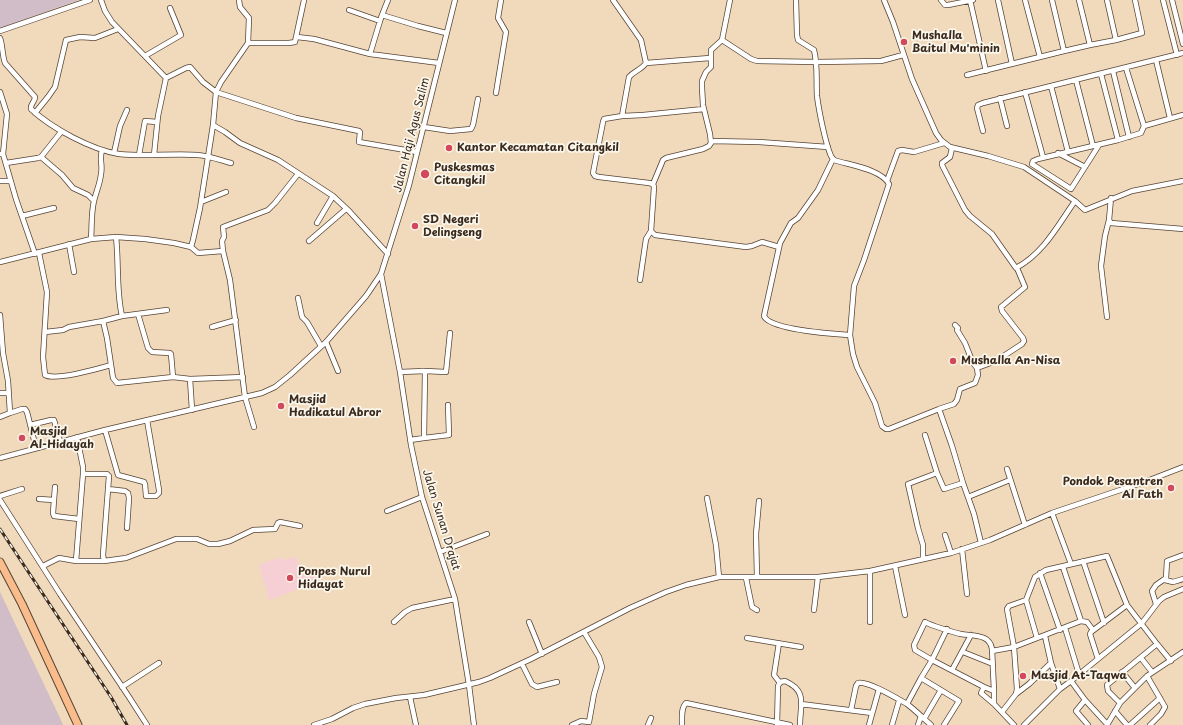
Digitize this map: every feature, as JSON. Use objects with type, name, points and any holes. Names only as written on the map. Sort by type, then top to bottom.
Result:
[{"type":"highway","points":[[0,562],[22,604],[78,725]]},
{"type":"street","points":[[0,31],[90,0]]},
{"type":"street","points":[[101,0],[108,17],[166,78]]},
{"type":"street","points":[[191,247],[194,240],[201,202],[213,125],[216,92],[221,82],[248,43],[249,18],[240,7],[239,0]]},
{"type":"street","points":[[248,43],[295,42],[304,0]]},
{"type":"street","points":[[370,54],[388,0]]},
{"type":"street","name":"Jalan Haji Agus Salim","points":[[382,274],[409,185],[455,0]]},
{"type":"street","points":[[496,93],[506,32],[498,17],[500,0]]},
{"type":"street","points":[[613,0],[641,40],[646,63]]},
{"type":"street","points":[[640,280],[646,239],[651,231],[653,184],[663,160],[709,146],[712,141],[704,109],[702,81],[710,67],[711,50],[722,40],[730,0]]},
{"type":"street","points":[[796,0],[798,40],[814,50],[817,62],[817,95],[830,154],[833,159],[874,172],[887,181]]},
{"type":"street","points":[[884,0],[912,79],[936,133],[944,143],[952,148],[988,156],[1024,167],[1075,201],[1085,210],[1111,198],[1137,190],[1183,181]]},
{"type":"street","points":[[941,0],[945,5],[971,0],[986,70]]},
{"type":"street","points":[[998,0],[1012,64]]},
{"type":"street","points":[[1025,0],[1040,57]]},
{"type":"street","points":[[1052,0],[1064,51]]},
{"type":"street","points":[[1079,0],[1090,45]]},
{"type":"street","points":[[1107,0],[1116,40]]},
{"type":"street","points":[[967,75],[1142,33],[1135,0]]},
{"type":"street","points":[[1164,0],[1177,55]]},
{"type":"street","points":[[1172,0],[1183,44]]},
{"type":"street","points":[[145,56],[181,35],[170,8]]},
{"type":"street","points":[[349,10],[380,21]]},
{"type":"street","points":[[382,15],[446,33]]},
{"type":"street","points":[[35,113],[55,87],[66,40],[80,37],[95,38],[118,29]]},
{"type":"street","points":[[297,37],[314,39],[370,54],[439,63]]},
{"type":"street","points":[[0,38],[5,63],[35,97],[35,100],[30,108],[61,132],[102,150],[114,153],[139,155],[199,155],[231,163]]},
{"type":"street","points":[[722,40],[751,59],[757,61],[882,61],[903,55]]},
{"type":"street","points":[[983,131],[977,110],[978,105],[1000,98],[1183,53]]},
{"type":"street","points":[[622,116],[629,77],[646,63],[710,58]]},
{"type":"street","points":[[1156,60],[1170,118]]},
{"type":"street","points":[[166,78],[190,67],[203,82],[216,92],[299,119],[359,131],[359,142],[417,152]]},
{"type":"street","points":[[1099,145],[1070,189],[1032,164],[1033,161],[1043,157],[1099,145],[1141,133],[1144,126],[1126,68]]},
{"type":"street","points":[[1113,71],[1129,137]]},
{"type":"street","points":[[1101,74],[1118,140]]},
{"type":"street","points":[[154,155],[157,122],[166,78]]},
{"type":"street","points":[[1076,80],[1093,146]]},
{"type":"street","points":[[1051,86],[1068,152]]},
{"type":"street","points":[[0,92],[7,116],[1,154],[6,163],[10,181],[37,254],[47,288],[43,357],[44,373],[46,376],[54,377],[70,375],[110,365]]},
{"type":"street","points":[[1025,92],[1043,157]]},
{"type":"street","points":[[1000,98],[1007,126]]},
{"type":"street","points":[[424,127],[450,131],[471,128],[473,125],[478,99]]},
{"type":"street","points":[[653,184],[595,176],[593,173],[604,119],[704,109]]},
{"type":"street","points":[[114,153],[120,126],[126,110]]},
{"type":"street","points":[[1144,126],[1183,115]]},
{"type":"street","points":[[139,155],[144,121],[157,122]]},
{"type":"street","points":[[213,125],[240,143],[278,160],[333,196],[388,254]]},
{"type":"street","points":[[6,163],[41,157],[61,132]]},
{"type":"street","points":[[712,141],[828,146]]},
{"type":"street","points":[[944,143],[914,152],[900,150],[895,158],[887,181],[889,184],[884,202],[854,286],[850,335],[853,354],[857,367],[875,403],[882,426],[886,429],[954,404],[957,400],[960,389],[975,383],[978,375],[977,368],[973,363],[955,324]]},
{"type":"street","points":[[952,148],[950,156],[942,164],[958,199],[970,216],[992,234],[1007,253],[1017,268],[1024,287],[1021,292],[1002,306],[1001,309],[1020,334],[1023,342],[996,360],[977,368]]},
{"type":"street","points":[[91,239],[94,201],[101,174],[102,164],[100,158],[102,150]]},
{"type":"street","points":[[1058,153],[1085,167]]},
{"type":"street","points":[[41,157],[62,175],[73,188],[88,195],[94,201]]},
{"type":"street","points":[[833,159],[818,190],[798,218],[791,223],[782,238],[764,316],[765,319],[774,324],[788,328],[820,333],[850,335]]},
{"type":"street","points":[[254,427],[245,397],[230,280],[223,252],[222,241],[224,237],[222,227],[265,211],[298,174]]},
{"type":"street","points":[[0,181],[10,181]]},
{"type":"street","points":[[201,202],[226,192]]},
{"type":"street","points":[[317,223],[333,196]]},
{"type":"street","points":[[1107,317],[1101,266],[1109,220],[1111,198]]},
{"type":"street","points":[[1017,268],[1046,244],[1075,201]]},
{"type":"street","points":[[22,216],[54,208]]},
{"type":"street","points":[[309,241],[346,208]]},
{"type":"street","points":[[1109,220],[1111,223],[1117,224],[1183,229]]},
{"type":"street","points":[[651,231],[655,235],[689,240],[746,247],[762,242],[779,247]]},
{"type":"street","points":[[0,262],[37,254],[91,239],[116,237],[174,243],[191,247],[198,253],[223,252]]},
{"type":"street","points":[[116,237],[119,300],[122,316]]},
{"type":"street","points":[[70,244],[74,272]]},
{"type":"street","points":[[0,458],[60,441],[262,393],[275,387],[326,342],[366,296],[382,274]]},
{"type":"street","name":"Jalan Sunan Drajat","points":[[382,274],[400,372],[410,440],[422,497],[455,599],[470,685],[474,725]]},
{"type":"street","points":[[298,298],[302,318],[307,322],[321,346]]},
{"type":"street","points":[[45,332],[63,330],[69,327],[122,316],[167,310]]},
{"type":"street","points":[[138,314],[148,348],[152,352],[171,354],[172,377]]},
{"type":"street","points":[[0,315],[2,368],[8,393],[10,412]]},
{"type":"street","points":[[212,327],[236,320]]},
{"type":"street","points":[[102,321],[108,338],[110,365],[113,378],[117,382],[172,377],[190,379],[243,377]]},
{"type":"street","points":[[400,372],[446,372],[450,333]]},
{"type":"street","points":[[326,342],[338,371]]},
{"type":"street","points":[[424,438],[425,371]]},
{"type":"street","points":[[190,379],[192,410]]},
{"type":"street","points":[[0,394],[8,393]]},
{"type":"street","points":[[410,440],[449,435],[448,405]]},
{"type":"street","points":[[0,417],[10,412],[25,409],[36,448]]},
{"type":"street","points":[[939,409],[974,514],[981,543]]},
{"type":"street","points":[[30,425],[54,420],[60,441]]},
{"type":"street","points":[[105,430],[118,475],[144,482],[146,496],[156,496],[159,493],[159,490],[147,420]]},
{"type":"street","points":[[925,435],[937,473],[944,489],[963,483]]},
{"type":"street","points":[[76,561],[83,474],[77,437]]},
{"type":"street","points":[[314,725],[332,719],[359,706],[424,695],[470,685],[490,678],[522,664],[612,617],[666,592],[702,580],[718,577],[818,577],[870,571],[951,553],[981,543],[1052,513],[1147,481],[1183,467]]},
{"type":"street","points":[[1007,469],[1025,525]]},
{"type":"street","points":[[924,559],[923,545],[908,484],[937,473]]},
{"type":"street","points":[[83,474],[108,474],[109,476],[103,555],[104,561]]},
{"type":"street","points":[[968,497],[1010,480]]},
{"type":"street","points":[[55,487],[54,516],[79,519]]},
{"type":"street","points":[[0,496],[22,488]]},
{"type":"street","points":[[108,489],[125,491],[128,493],[129,498],[126,528]]},
{"type":"street","points":[[387,511],[422,497]]},
{"type":"street","points":[[707,498],[716,545],[718,577]]},
{"type":"street","points":[[39,499],[54,500]]},
{"type":"street","points":[[0,500],[80,626],[147,725]]},
{"type":"street","points":[[757,577],[756,534],[759,501]]},
{"type":"street","points":[[1052,513],[1071,564]]},
{"type":"street","points":[[43,566],[58,558],[76,561],[104,561],[126,558],[176,540],[197,539],[209,544],[218,544],[230,541],[254,530],[275,529],[279,523],[300,526]]},
{"type":"street","points":[[440,552],[487,534]]},
{"type":"street","points":[[945,536],[951,553]]},
{"type":"street","points":[[962,549],[967,594]]},
{"type":"street","points":[[1156,604],[1152,591],[1156,585],[1165,580],[1167,576],[1167,561],[1183,555]]},
{"type":"street","points":[[1037,638],[1026,600],[1034,579],[1040,573],[1107,556],[1127,605],[1171,661]]},
{"type":"street","points":[[1083,561],[1104,623]]},
{"type":"street","points":[[895,566],[905,615]]},
{"type":"street","points":[[1063,567],[1081,621]]},
{"type":"street","points":[[870,571],[870,622]]},
{"type":"street","points":[[1040,573],[1079,674]]},
{"type":"street","points":[[814,610],[818,577]]},
{"type":"street","points":[[746,578],[752,607],[757,610]]},
{"type":"street","points":[[1165,580],[1173,582],[1183,579]]},
{"type":"street","points":[[1026,724],[1060,689],[1071,682],[1142,623],[1156,604],[1164,597],[1183,589]]},
{"type":"street","points":[[394,622],[412,608],[455,599]]},
{"type":"street","points":[[1016,694],[1014,647],[1007,608],[1026,600]]},
{"type":"street","points":[[1098,659],[1090,634],[1093,630],[1127,605]]},
{"type":"street","points":[[992,652],[1014,647],[1081,621],[1087,622],[1093,630]]},
{"type":"street","points":[[529,622],[542,654]]},
{"type":"street","points":[[994,691],[916,651],[914,645],[925,622],[960,634],[971,635],[988,640],[991,644],[992,652],[994,691],[994,704]]},
{"type":"street","points":[[907,704],[932,660],[947,629]]},
{"type":"street","points":[[572,725],[581,721],[588,723],[594,694],[602,667],[599,657],[584,632]]},
{"type":"street","points":[[952,670],[971,635]]},
{"type":"street","points":[[1045,636],[1051,663],[1060,689]]},
{"type":"street","points":[[746,638],[801,648]]},
{"type":"street","points":[[779,643],[774,675],[780,683]]},
{"type":"street","points":[[1120,703],[1109,693],[1106,687],[1157,644]]},
{"type":"street","points":[[962,652],[992,664]]},
{"type":"street","points":[[1071,682],[1107,725],[1120,703],[1147,676],[1183,652]]},
{"type":"street","points":[[1140,658],[1152,672]]},
{"type":"street","points":[[122,688],[159,663]]},
{"type":"street","points":[[1002,712],[1016,694],[1030,684],[1051,663]]},
{"type":"street","points":[[522,664],[535,687],[557,682]]},
{"type":"street","points":[[1122,672],[1135,688]]},
{"type":"street","points":[[1147,676],[1164,705],[1164,710],[1150,725]]},
{"type":"street","points":[[921,678],[959,701],[944,725]]},
{"type":"street","points":[[780,683],[786,682],[796,688],[800,694],[800,725]]},
{"type":"street","points":[[851,710],[855,690],[858,683],[861,682],[879,689],[907,704],[931,725]]},
{"type":"street","points":[[777,724],[778,686],[780,683]]},
{"type":"street","points":[[984,687],[981,693],[1014,725]]},
{"type":"street","points":[[869,725],[879,689]]},
{"type":"street","points":[[918,725],[941,690]]},
{"type":"street","points":[[410,697],[416,725]]},
{"type":"street","points":[[1130,725],[1160,698]]},
{"type":"street","points":[[1085,700],[1076,711],[1088,725]]},
{"type":"street","points":[[892,725],[899,701]]},
{"type":"street","points":[[683,725],[683,709],[686,703],[777,724],[790,725]]},
{"type":"street","points":[[801,704],[872,713]]},
{"type":"street","points":[[1115,711],[1127,725]]},
{"type":"street","points":[[648,725],[651,718]]},
{"type":"shaded area","points":[[0,0],[79,0],[0,28]]},
{"type":"shaded area","name":"Ponpes Nurul Hidayat","points":[[280,557],[283,560],[296,557],[301,574],[316,572],[320,581],[269,600],[259,565]]},
{"type":"shaded area","points":[[0,592],[61,720],[63,725],[0,725]]},
{"type":"railway","points":[[0,529],[111,697],[127,725]]},
{"type":"place","name":"Mushalla Baitul Mu'minin","points":[[904,42]]},
{"type":"place","name":"Kantor Kecamatan Citangkil","points":[[449,148]]},
{"type":"place","name":"Puskesmas Citangkil","points":[[425,174]]},
{"type":"place","name":"SD Negeri Delingseng","points":[[415,226]]},
{"type":"place","name":"Mushalla An-Nisa","points":[[953,361]]},
{"type":"place","name":"Masjid Hadikatul Abror","points":[[281,406]]},
{"type":"place","name":"Masjid Al-Hidayah","points":[[22,438]]},
{"type":"place","name":"Pondok Pesantren Al Fath","points":[[1171,488]]},
{"type":"place","name":"Ponpes Nurul Hidayat","points":[[290,578]]},
{"type":"place","name":"Masjid At-Taqwa","points":[[1023,676]]}]
